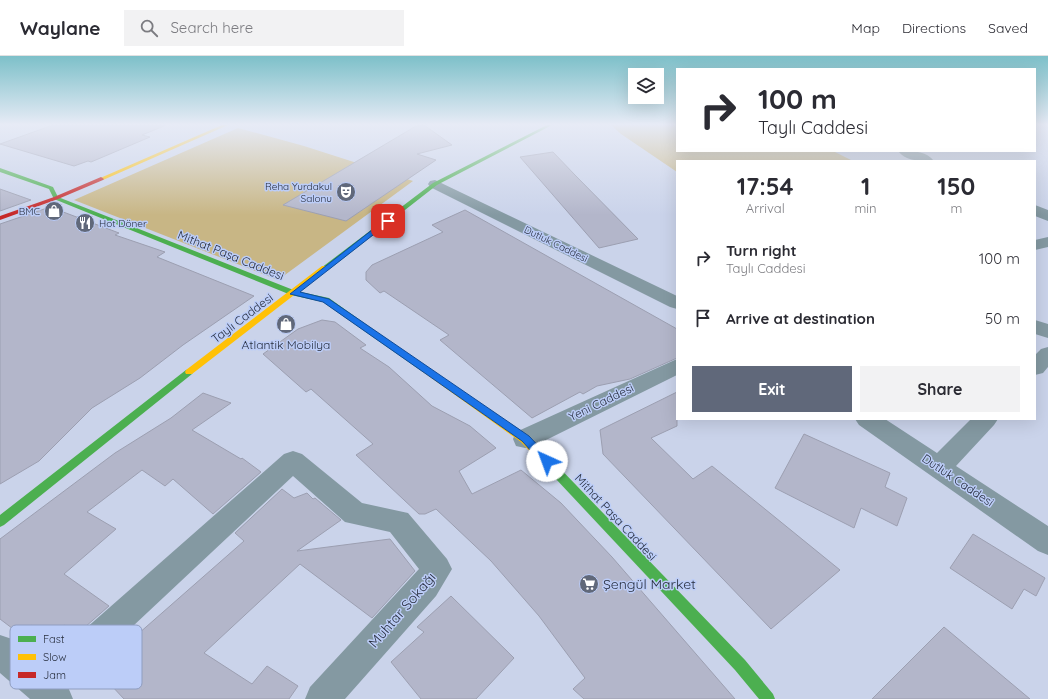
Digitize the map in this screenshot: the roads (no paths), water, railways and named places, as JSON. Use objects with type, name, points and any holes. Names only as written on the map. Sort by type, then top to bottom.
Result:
[{"type":"street","points":[[0,218],[56,198],[156,155]]},
{"type":"street","points":[[435,184],[450,169],[475,155]]},
{"type":"street","name":"Taylı Caddesi","points":[[0,522],[184,376],[294,294],[435,184],[492,155]]},
{"type":"street","points":[[914,155],[925,160]]},
{"type":"street","name":"Mithat Paşa Caddesi","points":[[0,170],[51,188],[56,198],[294,294],[326,300],[525,439],[740,665],[768,699]]},
{"type":"street","name":"Dutluk Caddesi","points":[[435,184],[676,304]]},
{"type":"street","points":[[1036,210],[1048,216]]},
{"type":"street","points":[[1036,245],[1048,242]]},
{"type":"street","points":[[1036,326],[1048,332]]},
{"type":"street","points":[[1036,367],[1048,354]]},
{"type":"street","name":"Yeni Caddesi","points":[[525,439],[676,366]]},
{"type":"street","name":"Dutluk Caddesi","points":[[868,420],[1048,542]]},
{"type":"street","points":[[940,468],[985,420]]},
{"type":"street","name":"Muhtar Sokağı","points":[[122,625],[293,461],[355,514],[398,522],[437,569],[425,586],[322,699]]},
{"type":"street","points":[[0,651],[10,660]]},
{"type":"place","name":"Reha Yurdakul Salonu","points":[[346,192]]},
{"type":"place","name":"BMC","points":[[54,211]]},
{"type":"place","name":"Hot Döner","points":[[85,223]]},
{"type":"place","name":"Atlantik Mobilya","points":[[286,324]]},
{"type":"place","name":"Şengül Market","points":[[589,584]]}]
